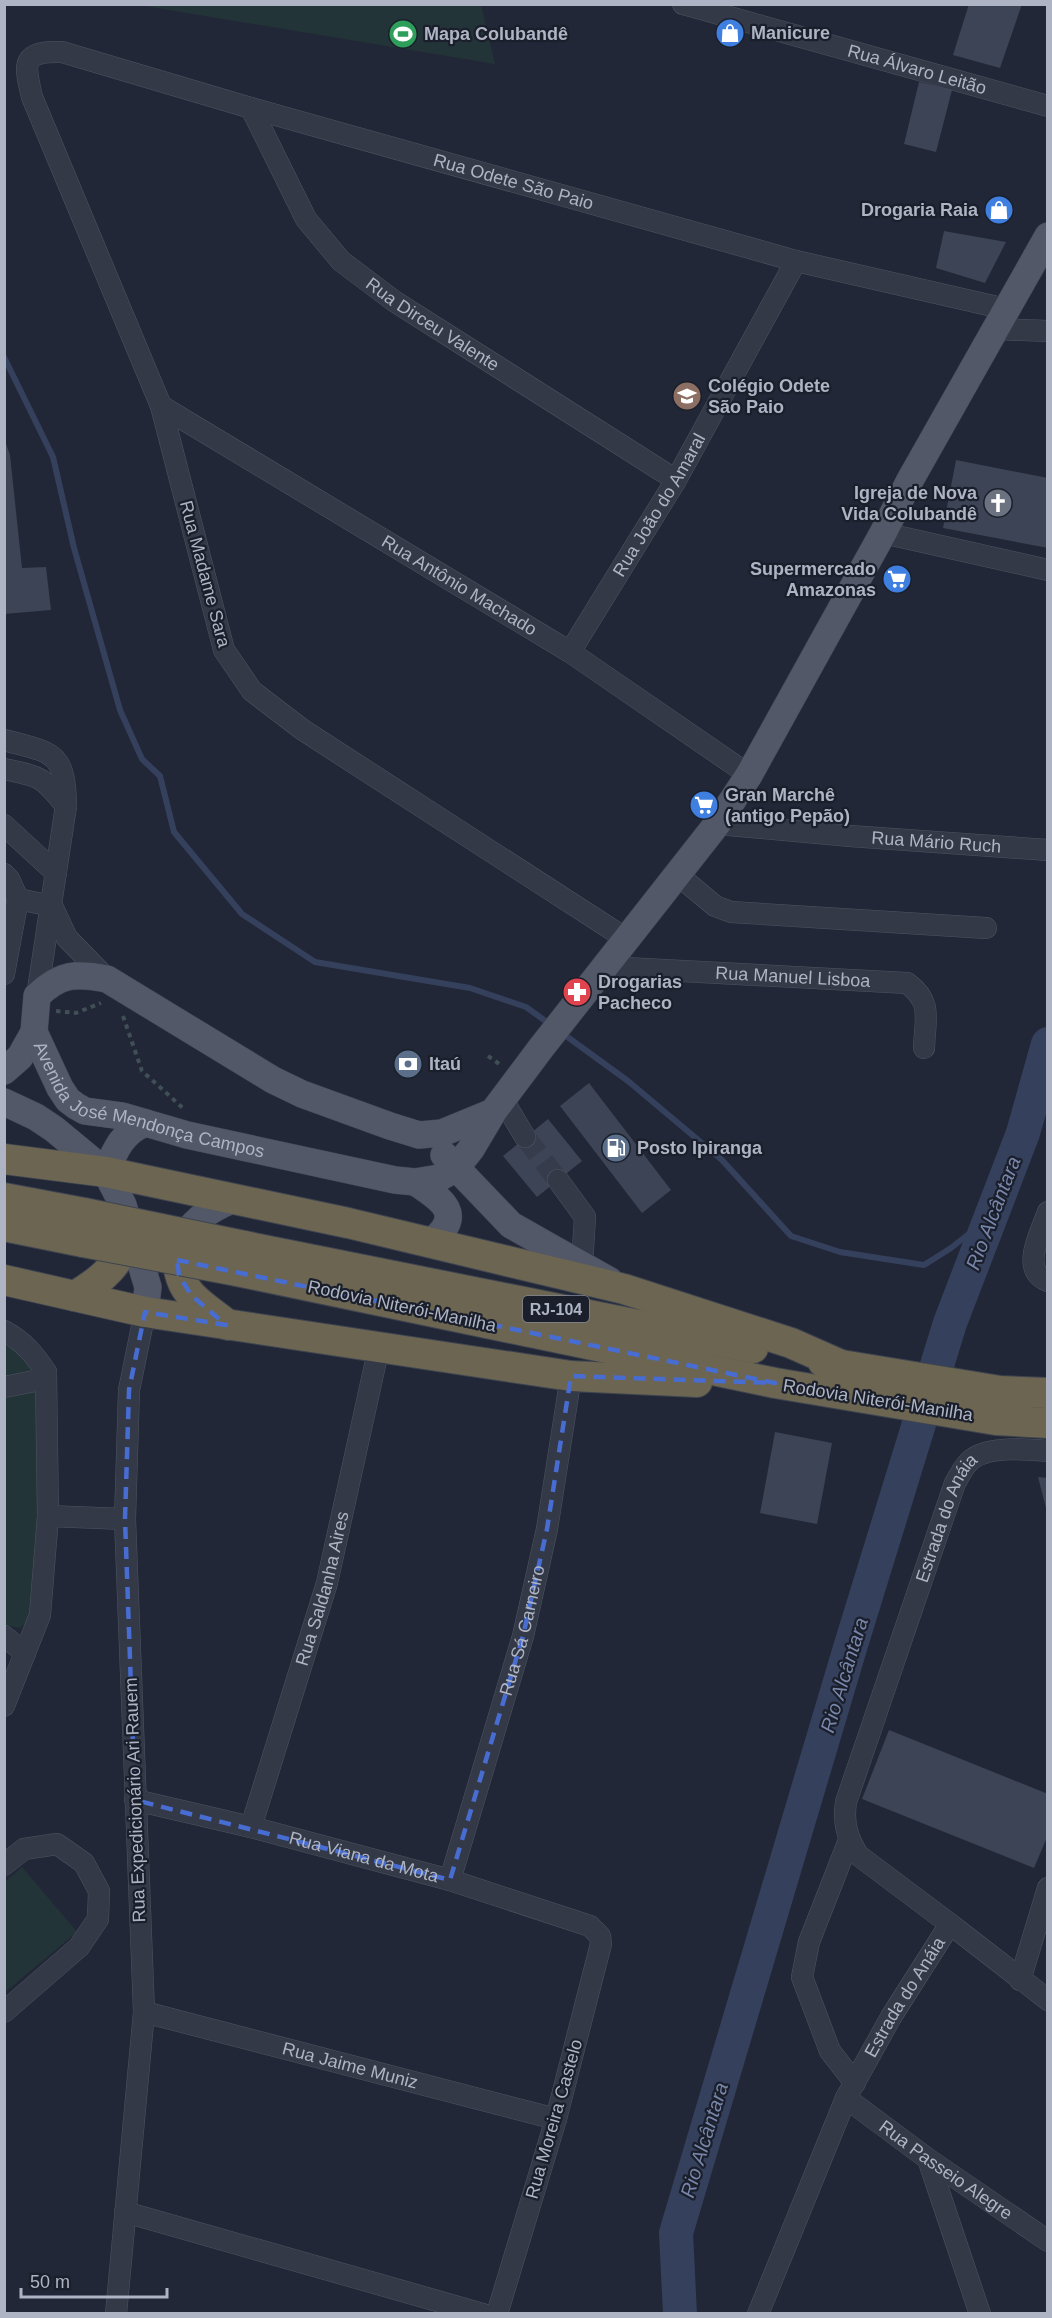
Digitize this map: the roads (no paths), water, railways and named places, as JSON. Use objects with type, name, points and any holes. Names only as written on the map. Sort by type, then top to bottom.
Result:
[{"type":"highway","points":[[4,1159],[106,1172],[348,1223],[624,1289],[791,1343],[857,1378]]},
{"type":"highway","name":"Rodovia Niterói-Manilha","points":[[4,1198],[84,1212],[240,1259],[775,1383],[857,1378]]},
{"type":"highway","name":"Rodovia Niterói-Manilha","points":[[4,1226],[83,1242],[240,1259],[998,1406],[1047,1423]]},
{"type":"highway","points":[[75,1296],[90,1288],[110,1271],[118,1261],[130,1230]]},
{"type":"highway","points":[[177,1245],[177,1264],[184,1286],[229,1325]]},
{"type":"highway","points":[[4,1280],[75,1296],[147,1300],[229,1325],[571,1376],[775,1383]]},
{"type":"highway","name":"Rodovia Niterói-Manilha","points":[[998,1406],[1047,1393]]},
{"type":"main road","name":"Avenida José Mendonça Campos","points":[[44,1003],[34,1032],[48,1065],[68,1100],[85,1111],[122,1116],[187,1135],[415,1182],[439,1178],[456,1168],[541,1048],[607,967],[717,824],[749,775],[1047,236]]},
{"type":"main road","points":[[44,1003],[58,979],[79,975],[279,1083],[340,1109],[412,1134],[431,1144],[511,1225],[624,1289]]},
{"type":"main road","points":[[4,1071],[20,1057],[34,1032]]},
{"type":"main road","points":[[4,1102],[36,1117],[54,1129],[106,1172],[113,1153],[123,1138],[135,1127],[146,1123]]},
{"type":"main road","points":[[412,1134],[442,1133],[498,1106]]},
{"type":"main road","points":[[412,1134],[426,1150],[428,1159],[424,1173],[415,1182],[442,1201],[446,1207],[448,1220],[445,1227],[431,1242]]},
{"type":"main road","name":"Rua Expedicionário Ari Rauem","points":[[106,1172],[123,1205],[147,1300]]},
{"type":"main road","name":"Rua Expedicionário Ari Rauem","points":[[147,1300],[177,1245],[192,1224],[210,1209],[234,1199]]},
{"type":"street","name":"Rua Álvaro Leitão","points":[[683,4],[1047,106]]},
{"type":"street","name":"Rua Odete São Paio","points":[[28,63],[34,55],[42,52],[62,52],[251,108],[1047,331]]},
{"type":"street","name":"Rua Madame Sara","points":[[28,63],[26,74],[32,97],[161,406],[224,650],[252,691],[303,730],[628,940]]},
{"type":"street","name":"Rua Dirceu Valente","points":[[251,108],[306,219],[341,261],[394,302],[676,480]]},
{"type":"street","name":"Rua João do Amaral","points":[[570,652],[676,480],[796,261]]},
{"type":"street","name":"Rua Antônio Machado","points":[[161,406],[570,652],[749,775]]},
{"type":"street","points":[[884,533],[1047,570]]},
{"type":"street","points":[[4,740],[42,750],[54,757],[65,778],[66,806],[52,906],[44,1003]]},
{"type":"street","points":[[4,769],[37,776],[48,784],[66,806]]},
{"type":"street","name":"Rua Mário Ruch","points":[[717,824],[1047,850]]},
{"type":"street","points":[[4,825],[56,873]]},
{"type":"street","points":[[4,874],[9,879],[18,899],[4,974]]},
{"type":"street","points":[[678,875],[715,906],[731,912],[986,928]]},
{"type":"street","points":[[18,899],[52,906]]},
{"type":"street","points":[[52,906],[67,938],[107,992]]},
{"type":"street","name":"Rua Manuel Lisboa","points":[[607,967],[907,983],[920,992],[925,1003],[924,1048]]},
{"type":"street","points":[[498,1106],[525,1137]]},
{"type":"street","points":[[558,1180],[585,1217],[582,1265]]},
{"type":"street","points":[[1047,1212],[1033,1260],[1034,1271],[1041,1279],[1047,1281]]},
{"type":"street","name":"Rua Expedicionário Ari Rauem","points":[[116,2313],[144,2012],[125,1519],[129,1390],[147,1300]]},
{"type":"street","points":[[4,1331],[23,1342],[35,1354],[46,1372],[48,1516],[40,1615],[4,1706]]},
{"type":"street","name":"Rua Saldanha Aires","points":[[251,1827],[327,1583],[379,1347]]},
{"type":"street","points":[[4,1387],[35,1381],[46,1372]]},
{"type":"street","name":"Rua Sá Carneiro","points":[[450,1880],[523,1636],[547,1529],[571,1376]]},
{"type":"street","name":"Estrada do Anáia","points":[[758,2313],[850,2091],[891,2017],[950,1924],[858,1855],[849,1840],[844,1821],[846,1802],[949,1499],[964,1467],[973,1458],[985,1454],[1016,1449],[1047,1451]]},
{"type":"street","points":[[48,1516],[125,1519]]},
{"type":"street","points":[[4,1636],[25,1653]]},
{"type":"street","name":"Rua Viana da Mota","points":[[135,1800],[251,1827],[450,1880],[590,1926]]},
{"type":"street","name":"Rua Passeio Alegre","points":[[849,1840],[809,1942],[802,1977],[830,2051],[850,2091],[928,2159],[1047,2241]]},
{"type":"street","points":[[4,1865],[24,1849],[57,1844],[84,1863],[99,1891],[98,1919],[79,1947],[4,2012]]},
{"type":"street","points":[[1020,1980],[1047,1888]]},
{"type":"street","points":[[950,1924],[1047,2001]]},
{"type":"street","name":"Rua Moreira Castelo","points":[[496,2313],[556,2119],[601,1944],[600,1936],[590,1926]]},
{"type":"street","name":"Rua Jaime Muniz","points":[[144,2012],[556,2119]]},
{"type":"street","points":[[928,2159],[980,2313]]},
{"type":"street","points":[[125,2212],[483,2313]]},
{"type":"waterway","points":[[4,357],[53,457],[74,548],[120,710],[142,759],[160,776],[174,832],[242,914],[315,962],[470,988],[526,1007],[551,1025]]},
{"type":"waterway","points":[[562,1033],[628,1081],[722,1160],[791,1236],[840,1252],[924,1265],[951,1248],[989,1218]]},
{"type":"waterway","name":"Rio Alcântara","points":[[680,2314],[676,2233],[850,1648],[950,1323],[1023,1133],[1048,1044]]},
{"type":"tunnel","points":[[525,1137],[558,1180]]},
{"type":"place","name":"Manicure","points":[[730,33]]},
{"type":"place","name":"Mapa Colubandê","points":[[403,34]]},
{"type":"place","name":"Drogaria Raia","points":[[999,210]]},
{"type":"place","name":"Colégio Odete São Paio","points":[[687,396]]},
{"type":"place","name":"Igreja de Nova Vida Colubandê","points":[[998,503]]},
{"type":"place","name":"Supermercado Amazonas","points":[[897,579]]},
{"type":"place","name":"Gran Marchê (antigo Pepão)","points":[[704,805]]},
{"type":"place","name":"Drogarias Pacheco","points":[[577,992]]},
{"type":"place","name":"Itaú","points":[[408,1064]]},
{"type":"place","name":"Posto Ipiranga","points":[[616,1148]]}]
